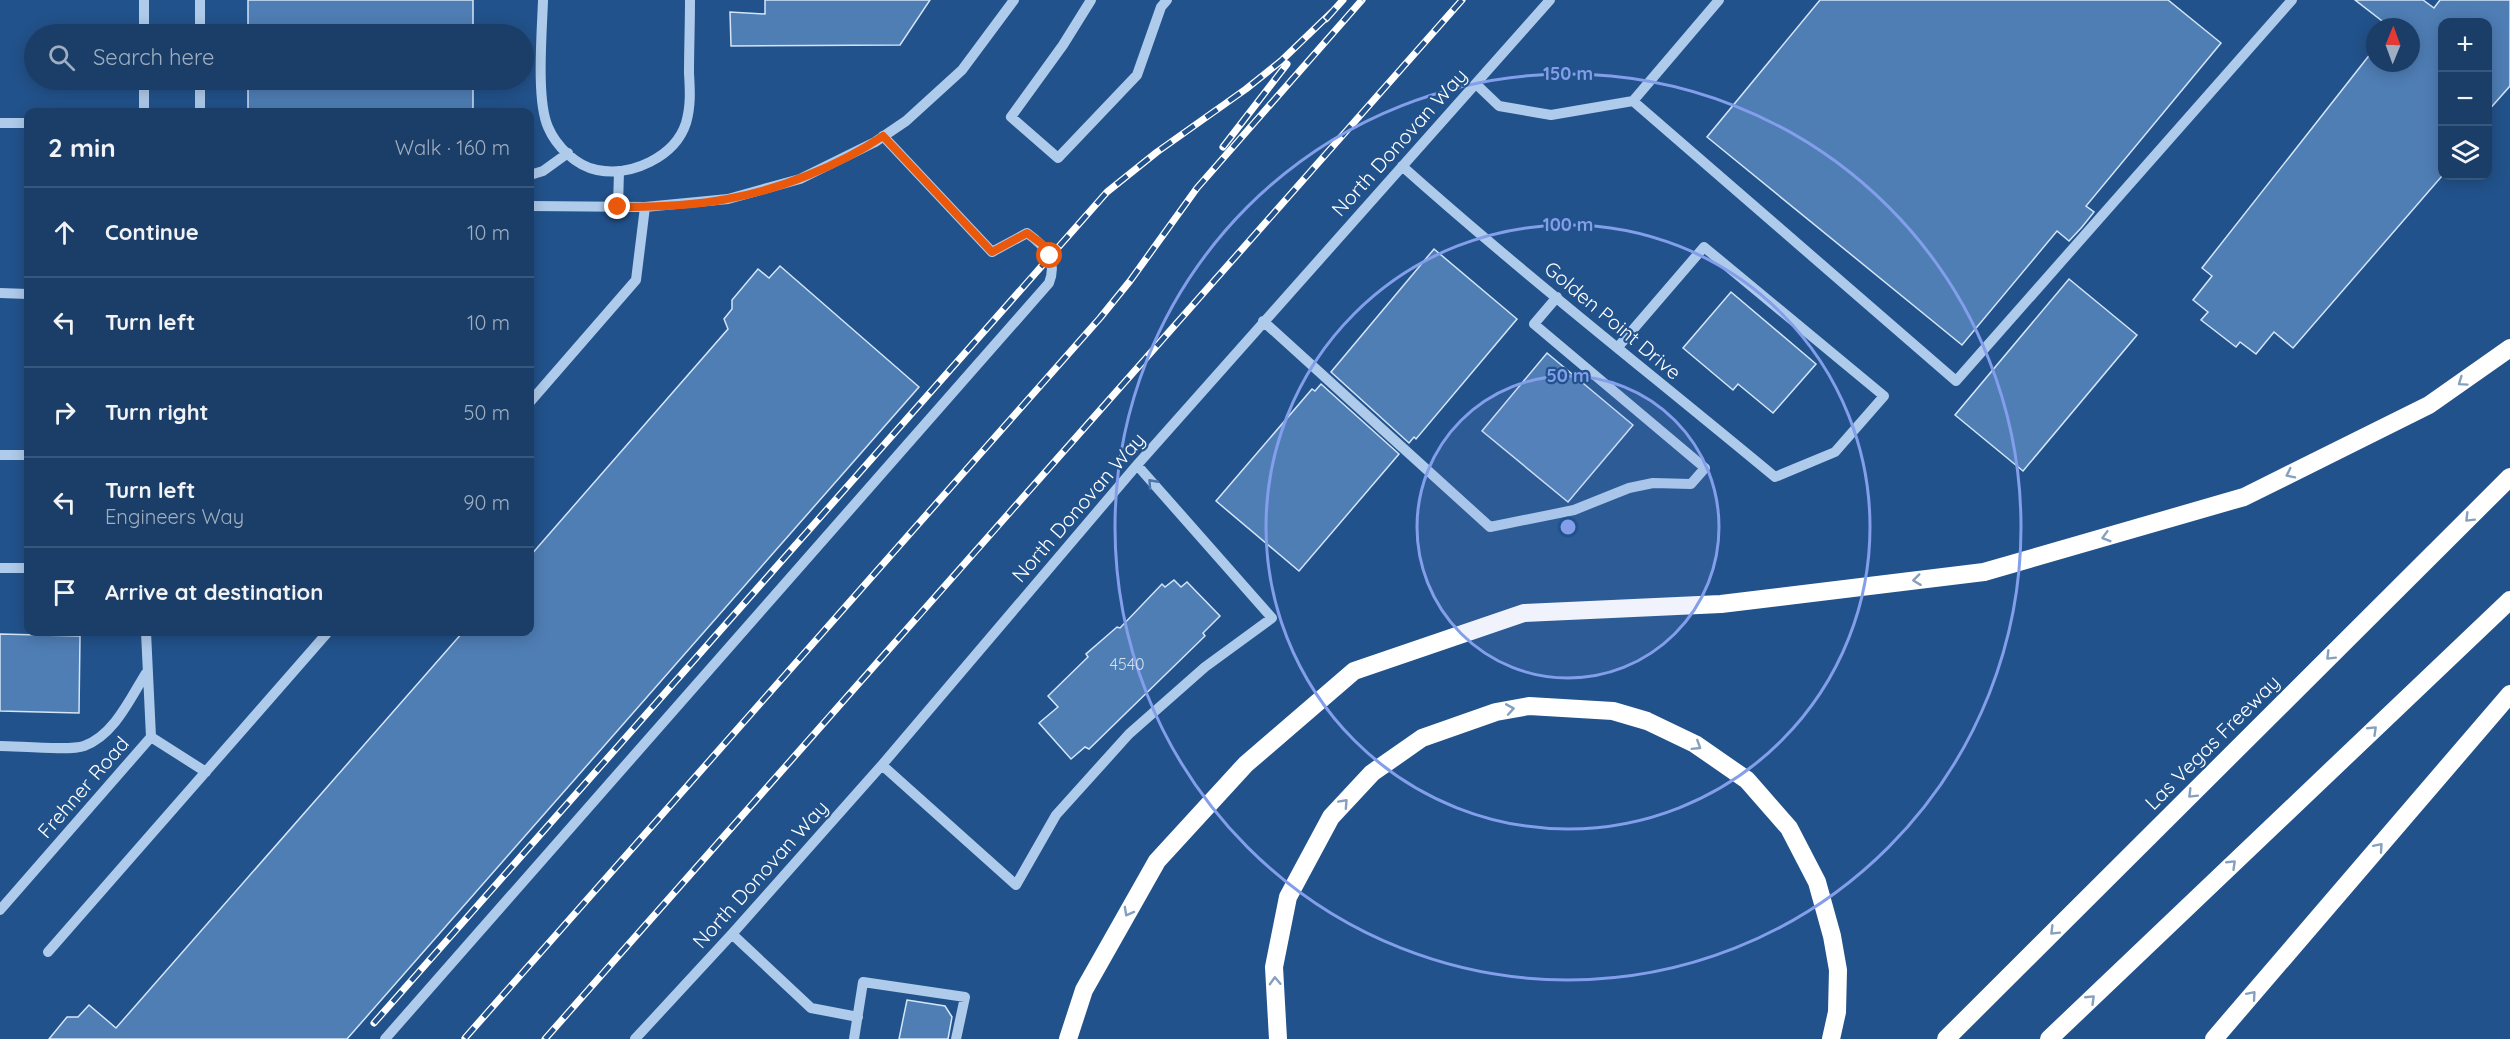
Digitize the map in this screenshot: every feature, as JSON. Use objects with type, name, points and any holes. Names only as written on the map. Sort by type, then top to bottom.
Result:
[{"type":"highway","points":[[1068,1039],[1084,990],[1157,861],[1246,764],[1354,671],[1524,613],[1720,604],[1984,572],[2244,497],[2429,405],[2510,348]]},
{"type":"highway","name":"Las Vegas Freeway","points":[[1946,1039],[2510,477]]},
{"type":"highway","points":[[2049,1039],[2510,600]]},
{"type":"highway","points":[[2214,1039],[2510,694]]},
{"type":"highway","points":[[1278,1039],[1274,967],[1288,897],[1331,817],[1372,773],[1422,738],[1496,712],[1529,706],[1613,711],[1647,721],[1695,744],[1747,780],[1789,828],[1817,882],[1832,936],[1838,970],[1837,1011],[1831,1039]]},
{"type":"street","points":[[144,0],[144,24]]},
{"type":"street","points":[[200,0],[200,24]]},
{"type":"street","points":[[543,0],[542,101],[547,125],[555,141],[578,163],[597,170],[618,171],[653,161],[671,148],[686,125],[690,105],[690,0]]},
{"type":"street","points":[[534,206],[645,207],[728,199],[800,179],[883,136],[906,121],[962,70],[1014,0]]},
{"type":"street","points":[[1090,0],[1063,45],[1011,117],[1058,158],[1137,75],[1160,2]]},
{"type":"street","name":"North Donovan Way","points":[[635,1039],[882,765],[1137,465],[1550,0]]},
{"type":"street","points":[[1476,84],[1499,106],[1551,115],[1633,101],[1719,0]]},
{"type":"street","points":[[1633,101],[1956,381],[2292,0]]},
{"type":"street","points":[[144,90],[144,108]]},
{"type":"street","points":[[200,90],[200,108]]},
{"type":"street","points":[[0,123],[24,123]]},
{"type":"street","points":[[385,1039],[1049,283],[1054,271],[1046,247],[1027,233],[992,252],[883,136]]},
{"type":"street","points":[[534,174],[543,171],[568,153]]},
{"type":"street","name":"Golden Point Drive","points":[[1402,166],[1557,297],[1775,477],[1835,452],[1884,396],[1704,247],[1618,347]]},
{"type":"street","points":[[618,171],[618,207]]},
{"type":"street","points":[[534,397],[636,280],[645,207]]},
{"type":"street","points":[[0,293],[24,294]]},
{"type":"street","points":[[1263,321],[1490,527],[1574,510],[1629,488],[1653,483],[1691,484],[1705,468],[1534,324],[1557,297]]},
{"type":"street","points":[[0,455],[24,455]]},
{"type":"street","points":[[882,765],[1016,885],[1056,815],[1129,734],[1205,667],[1272,618],[1137,465]]},
{"type":"street","points":[[0,568],[24,568]]},
{"type":"street","name":"Frehner Road","points":[[0,910],[151,737],[146,673],[146,636]]},
{"type":"street","points":[[48,952],[325,636]]},
{"type":"street","points":[[0,746],[81,747],[98,739],[116,720],[146,673]]},
{"type":"street","points":[[151,737],[206,772]]},
{"type":"street","points":[[732,934],[811,1008],[858,1017]]},
{"type":"street","points":[[854,1039],[863,982],[965,997],[956,1039]]},
{"type":"building","points":[[248,0],[473,0],[473,24],[248,24]]},
{"type":"building","points":[[765,0],[930,0],[900,45],[731,46],[730,12],[765,14]]},
{"type":"building","points":[[1820,0],[2168,0],[2221,43],[2086,206],[2094,212],[2082,227],[2069,241],[2057,231],[1962,345],[1707,137]]},
{"type":"building","points":[[2355,0],[2423,0],[2434,8],[2440,0],[2510,0],[2510,86],[2492,106],[2492,18],[2438,18],[2439,180],[2293,348],[2274,332],[2256,354],[2240,342],[2236,347],[2201,320],[2208,312],[2193,300],[2212,276],[2202,268],[2366,59],[2366,72],[2420,72],[2420,18],[2378,18]]},
{"type":"building","points":[[248,90],[473,90],[473,108],[248,108]]},
{"type":"building","points":[[1434,249],[1517,319],[1416,439],[1414,437],[1409,443],[1331,372]]},
{"type":"building","points":[[780,266],[919,387],[347,1039],[49,1039],[67,1017],[78,1017],[89,1005],[116,1028],[459,636],[534,636],[534,551],[728,329],[724,319],[732,309],[732,300],[758,269],[769,278]]},
{"type":"building","points":[[2069,279],[2137,335],[2023,471],[1955,415]]},
{"type":"building","points":[[1731,292],[1816,364],[1773,413],[1738,384],[1733,390],[1683,348]]},
{"type":"building","points":[[1547,353],[1633,425],[1568,502],[1482,431]]},
{"type":"building","points":[[1321,384],[1399,454],[1299,571],[1216,501],[1312,389],[1315,391]]},
{"type":"building","points":[[1174,580],[1181,587],[1187,582],[1220,616],[1203,633],[1205,636],[1089,749],[1085,747],[1071,759],[1039,723],[1058,707],[1048,696],[1088,657],[1086,654],[1117,627],[1120,628],[1162,584],[1165,587]]},
{"type":"building","points":[[0,634],[80,636],[79,713],[0,711]]},
{"type":"building","points":[[907,1000],[945,1006],[952,1017],[948,1039],[899,1039]]},
{"type":"railway","points":[[1326,19],[1343,0]]},
{"type":"railway","points":[[465,1038],[1100,318],[1130,281],[1197,188],[1362,0]]},
{"type":"railway","points":[[545,1039],[1462,0]]},
{"type":"railway","points":[[374,1023],[1107,192],[1157,152],[1246,89],[1281,61],[1332,12]]},
{"type":"railway","points":[[1223,147],[1287,64]]},
{"type":"route","points":[[618,207],[645,207],[728,199],[800,179],[883,136],[992,252],[1027,233],[1046,247],[1050,256]]}]
